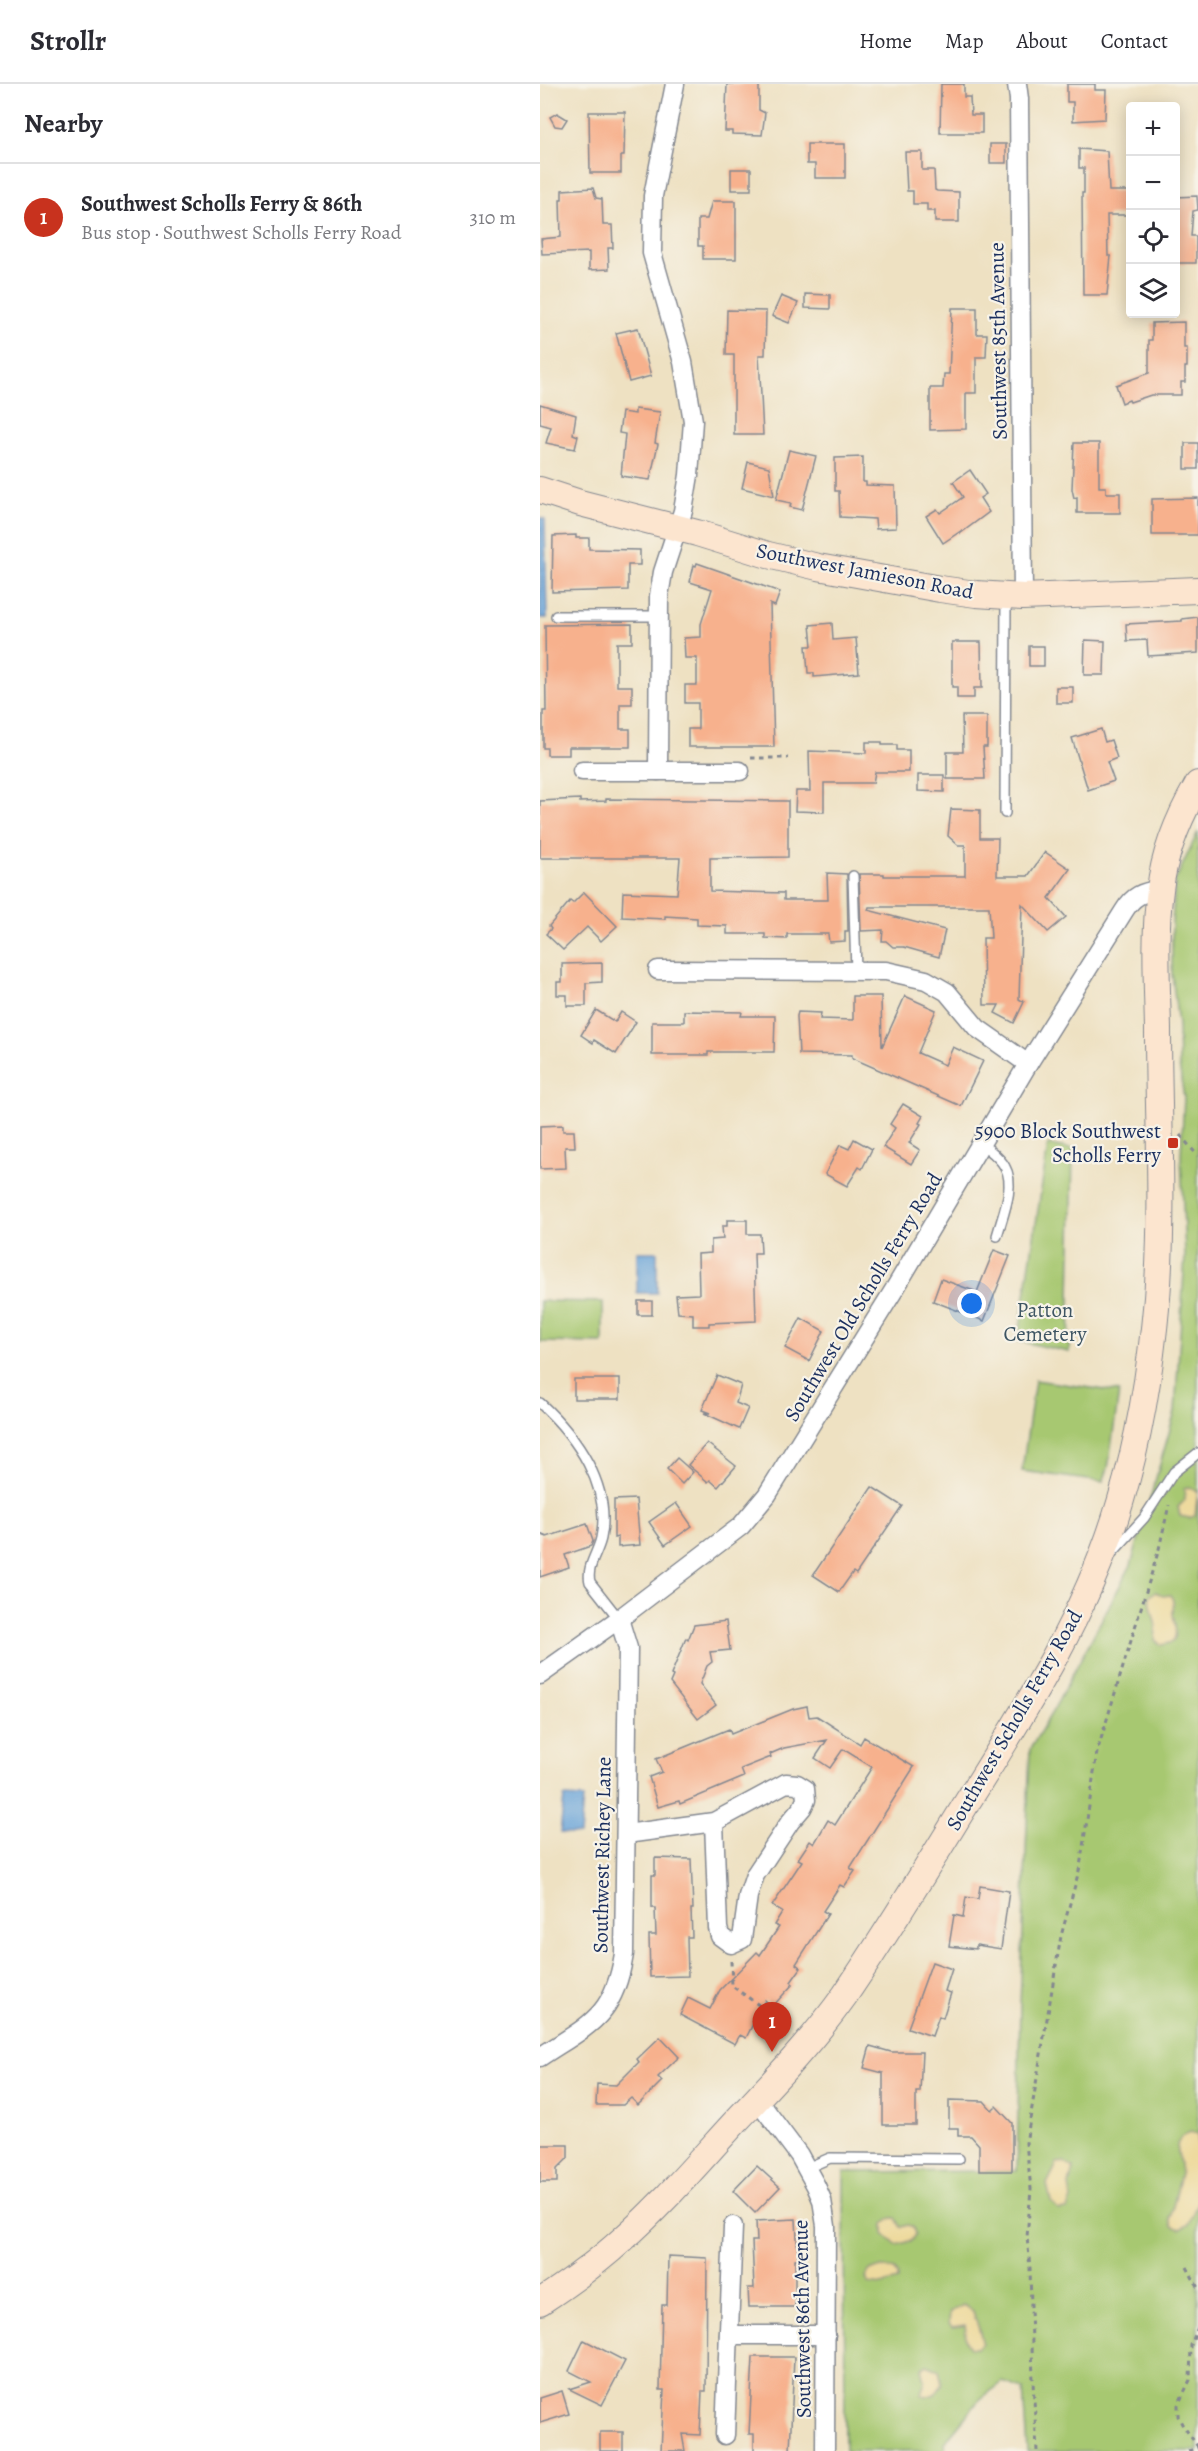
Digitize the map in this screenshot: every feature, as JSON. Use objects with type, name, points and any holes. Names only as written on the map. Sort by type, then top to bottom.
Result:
[{"type":"main road","name":"Southwest Jamieson Road","points":[[540,490],[580,503],[678,527],[768,555],[818,567],[940,589],[1014,597],[1198,590]]},
{"type":"main road","name":"Southwest Scholls Ferry Road","points":[[540,2302],[624,2239],[672,2191],[808,2042],[845,1995],[932,1859],[1050,1665],[1095,1571],[1120,1503],[1146,1392],[1157,1295],[1159,890],[1170,844],[1198,784]]},
{"type":"street","points":[[658,771],[659,616],[663,572],[678,527],[689,475],[693,421],[684,362],[652,253],[653,196],[675,84]]},
{"type":"street","name":"Southwest 85th Avenue","points":[[1014,597],[1019,111],[1017,84]]},
{"type":"street","points":[[582,771],[658,771],[745,764]]},
{"type":"street","name":"Southwest Old Scholls Ferry Road","points":[[540,1675],[619,1619],[741,1526],[767,1495],[871,1329],[981,1143],[1130,901],[1145,891],[1159,890]]},
{"type":"street","points":[[658,970],[886,970],[926,980],[947,992],[977,1028],[1029,1064]]},
{"type":"street","name":"Southwest Richey Lane","points":[[540,2057],[596,2019],[608,2005],[617,1989],[624,1954],[628,1648],[619,1619]]},
{"type":"street","points":[[626,1834],[714,1822],[786,1783],[797,1784],[805,1789],[806,1800],[802,1808],[755,1875],[748,1896],[742,1939],[731,1944],[720,1936],[718,1928],[714,1822]]},
{"type":"street","name":"Southwest 86th Avenue","points":[[757,2099],[799,2155],[822,2200],[826,2226],[825,2451]]},
{"type":"street","points":[[725,2435],[733,2226]]},
{"type":"street","points":[[729,2335],[826,2335]]},
{"type":"lane","points":[[1005,813],[1014,597]]},
{"type":"lane","points":[[556,616],[659,616]]},
{"type":"lane","points":[[853,876],[856,970]]},
{"type":"lane","points":[[981,1143],[1005,1167],[1008,1176],[1008,1193],[997,1236]]},
{"type":"lane","points":[[540,1403],[556,1418],[585,1456],[597,1486],[603,1513],[601,1538],[589,1569],[589,1576],[590,1582],[619,1619]]},
{"type":"lane","points":[[1095,1571],[1144,1518],[1174,1472],[1198,1454]]},
{"type":"lane","points":[[807,2168],[830,2158],[958,2159]]},
{"type":"path","points":[[745,764],[788,758]]},
{"type":"path","points":[[1175,1129],[1198,1156]]},
{"type":"path","points":[[1120,1161],[1138,1154]]},
{"type":"path","points":[[1037,2451],[1027,2237],[1031,2189],[1026,2143],[1061,1936],[1080,1867],[1097,1752],[1159,1549],[1174,1472]]},
{"type":"path","points":[[731,1944],[732,1986],[791,2028]]},
{"type":"path","points":[[1187,2267],[1198,2288]]},
{"type":"path","points":[[1188,2451],[1198,2447],[1178,2416],[1178,2405],[1190,2380],[1191,2345],[1198,2327]]},
{"type":"green space","points":[[1198,832],[1198,2451],[1027,2451],[1023,2389],[1003,2382],[979,2400],[944,2443],[945,2451],[845,2451],[844,2172],[1017,2171],[1020,2005],[1030,1749],[1131,1565],[1175,1412],[1185,1256],[1181,1155],[1184,1098],[1172,974],[1172,924],[1175,881]]},
{"type":"green space","name":"Patton Cemetery","points":[[1048,1145],[1073,1149],[1069,1352],[1018,1341]]},
{"type":"green space","points":[[540,1301],[603,1302],[603,1343],[540,1342]]},
{"type":"green space","points":[[1035,1380],[1119,1392],[1108,1468],[1103,1482],[1022,1471]]},
{"type":"sand","points":[[1190,1487],[1198,1491],[1195,1516],[1189,1518],[1180,1516],[1178,1507],[1185,1500],[1184,1489]]},
{"type":"sand","points":[[1156,1592],[1163,1596],[1170,1595],[1173,1599],[1176,1634],[1168,1644],[1161,1645],[1155,1640],[1156,1627],[1149,1597]]},
{"type":"sand","points":[[1190,2132],[1198,2134],[1198,2201],[1188,2225],[1180,2229],[1172,2226],[1170,2219],[1181,2173],[1177,2145],[1181,2137]]},
{"type":"sand","points":[[1064,2162],[1073,2168],[1069,2185],[1071,2199],[1067,2209],[1058,2210],[1051,2202],[1047,2184],[1057,2164]]},
{"type":"sand","points":[[891,2218],[896,2218],[901,2227],[908,2225],[913,2227],[915,2234],[911,2241],[896,2245],[884,2234],[884,2224]]},
{"type":"sand","points":[[881,2267],[895,2270],[898,2280],[882,2285],[868,2283],[866,2277],[869,2271]]},
{"type":"sand","points":[[963,2305],[973,2311],[979,2328],[982,2343],[977,2348],[970,2348],[968,2345],[965,2325],[952,2327],[949,2323],[950,2312]]},
{"type":"sand","points":[[927,2365],[939,2370],[942,2384],[935,2394],[926,2397],[921,2395],[925,2381],[922,2368]]},
{"type":"water","points":[[540,518],[545,519],[547,618],[540,618]]},
{"type":"water","points":[[637,1252],[657,1252],[657,1293],[637,1293]]},
{"type":"water","points":[[564,1797],[583,1798],[580,1835],[560,1833]]},
{"type":"building","points":[[727,84],[759,84],[759,110],[765,113],[762,135],[732,134],[732,131],[725,131]]},
{"type":"building","points":[[941,84],[964,84],[964,97],[970,97],[971,115],[982,115],[982,133],[940,133]]},
{"type":"building","points":[[1067,84],[1095,84],[1095,90],[1106,90],[1105,119],[1073,121],[1073,102],[1067,102]]},
{"type":"building","points":[[589,112],[625,112],[624,156],[621,156],[621,173],[590,173]]},
{"type":"building","points":[[557,113],[567,119],[562,127],[555,126],[550,117]]},
{"type":"building","points":[[807,144],[845,144],[845,178],[815,178],[815,164],[807,164]]},
{"type":"building","points":[[990,144],[1006,144],[1006,163],[990,163]]},
{"type":"building","points":[[1079,149],[1107,151],[1109,191],[1126,191],[1126,215],[1107,215],[1108,256],[1111,256],[1107,295],[1083,295],[1082,193],[1084,193],[1084,168],[1079,168]]},
{"type":"building","points":[[905,152],[922,152],[922,170],[934,170],[935,190],[959,192],[959,222],[935,222],[935,211],[927,211],[927,204],[913,204],[913,191],[907,191]]},
{"type":"building","points":[[731,169],[751,169],[751,190],[731,190]]},
{"type":"building","points":[[593,188],[596,198],[602,199],[603,225],[612,225],[613,248],[608,248],[609,269],[589,270],[589,252],[542,254],[541,239],[561,237],[560,199],[562,199],[562,190]]},
{"type":"building","points":[[1197,196],[1198,210],[1193,211],[1191,236],[1196,236],[1196,263],[1180,263],[1180,197]]},
{"type":"building","points":[[712,201],[736,201],[736,259],[703,259],[703,246],[698,246],[698,219],[707,219]]},
{"type":"building","points":[[805,294],[830,295],[830,309],[805,308]]},
{"type":"building","points":[[781,296],[798,303],[789,323],[772,316]]},
{"type":"building","points":[[952,308],[977,308],[977,334],[987,334],[986,357],[976,357],[976,393],[966,393],[966,429],[930,430],[930,388],[943,388],[944,374],[949,374]]},
{"type":"building","points":[[727,310],[766,311],[765,355],[759,355],[763,435],[734,435],[734,355],[726,355]]},
{"type":"building","points":[[1184,322],[1187,367],[1185,367],[1185,382],[1181,382],[1181,395],[1151,395],[1122,403],[1116,385],[1149,373],[1149,340],[1152,340],[1152,323]]},
{"type":"building","points":[[638,328],[651,376],[629,382],[616,333]]},
{"type":"building","points":[[540,404],[576,415],[573,434],[578,436],[575,449],[546,443],[551,427],[540,424]]},
{"type":"building","points":[[635,409],[660,412],[655,443],[658,444],[650,480],[621,476],[625,434],[619,433],[622,412],[635,414]]},
{"type":"building","points":[[1074,443],[1099,443],[1099,487],[1106,487],[1106,493],[1120,493],[1120,513],[1077,513],[1077,497],[1074,498],[1072,489]]},
{"type":"building","points":[[1185,443],[1198,443],[1198,469],[1185,469]]},
{"type":"building","points":[[789,450],[816,456],[802,510],[790,507],[791,503],[776,500]]},
{"type":"building","points":[[863,457],[863,482],[866,482],[866,485],[895,486],[896,528],[876,529],[875,519],[840,517],[839,491],[835,491],[835,458]]},
{"type":"building","points":[[748,462],[769,467],[774,496],[742,488]]},
{"type":"building","points":[[970,470],[986,494],[980,498],[989,512],[943,543],[926,516],[937,509],[940,513],[963,497],[953,482]]},
{"type":"building","points":[[1198,498],[1198,535],[1152,535],[1152,499]]},
{"type":"building","points":[[576,535],[576,538],[589,538],[589,549],[640,550],[640,565],[628,565],[628,590],[552,592],[553,536]]},
{"type":"building","points":[[697,563],[780,592],[775,606],[770,604],[774,747],[688,747],[688,729],[698,729],[698,703],[685,703],[685,685],[697,685],[697,658],[685,658],[684,638],[701,637],[701,624],[712,589],[690,582],[694,565],[696,566]]},
{"type":"building","points":[[1198,617],[1198,653],[1148,656],[1147,640],[1127,641],[1126,624],[1182,621],[1182,619]]},
{"type":"building","points":[[832,623],[833,640],[856,638],[859,673],[814,677],[814,673],[808,673],[806,646],[812,646],[810,625]]},
{"type":"building","points":[[632,624],[632,643],[617,643],[617,686],[632,686],[632,704],[620,704],[620,729],[630,729],[630,747],[569,747],[569,755],[547,755],[547,748],[543,748],[543,711],[546,711],[545,625]]},
{"type":"building","points":[[1085,640],[1105,641],[1104,675],[1084,675]]},
{"type":"building","points":[[952,642],[981,642],[982,688],[974,688],[974,698],[957,698],[957,687],[952,687]]},
{"type":"building","points":[[1029,646],[1044,646],[1044,666],[1029,666]]},
{"type":"building","points":[[1056,687],[1073,687],[1073,703],[1056,703]]},
{"type":"building","points":[[962,716],[987,716],[987,747],[983,747],[985,779],[947,779],[947,752],[963,752]]},
{"type":"building","points":[[1101,729],[1105,742],[1111,740],[1117,758],[1107,762],[1114,781],[1088,790],[1072,738]]},
{"type":"building","points":[[866,742],[882,742],[882,745],[897,745],[897,750],[909,750],[909,772],[875,772],[873,783],[824,783],[824,812],[795,811],[796,791],[810,791],[809,751],[866,753]]},
{"type":"building","points":[[918,775],[944,775],[944,792],[918,791]]},
{"type":"building","points":[[580,799],[580,802],[606,801],[606,799],[788,801],[788,857],[710,858],[710,891],[784,893],[784,900],[828,900],[827,873],[847,874],[848,931],[845,931],[845,941],[829,942],[828,934],[787,934],[787,939],[765,938],[765,934],[727,934],[727,926],[697,925],[697,918],[622,917],[623,892],[677,894],[680,858],[540,858],[540,801]]},
{"type":"building","points":[[951,809],[980,810],[980,838],[998,838],[997,876],[1028,876],[1045,852],[1070,869],[1049,898],[1066,917],[1048,932],[1022,904],[1019,999],[1024,1002],[1014,1023],[995,1013],[999,1005],[984,1005],[983,938],[991,938],[989,907],[869,907],[868,910],[945,930],[939,957],[904,947],[893,947],[886,941],[882,941],[883,930],[861,931],[859,874],[965,876],[965,845],[958,845],[948,836]]},
{"type":"building","points":[[584,892],[617,926],[601,941],[587,927],[563,950],[546,934],[551,929],[549,926],[570,901],[573,903]]},
{"type":"building","points":[[602,963],[602,982],[586,983],[586,1006],[567,1006],[567,995],[557,995],[557,982],[562,982],[562,964]]},
{"type":"building","points":[[853,996],[881,996],[882,1047],[905,996],[936,1010],[918,1053],[945,1065],[953,1047],[983,1061],[961,1106],[852,1058],[852,1055],[799,1054],[798,1012],[821,1013],[820,1019],[853,1020]]},
{"type":"building","points":[[596,1010],[615,1022],[621,1012],[636,1022],[616,1054],[594,1040],[593,1043],[581,1035]]},
{"type":"building","points":[[684,1011],[742,1012],[741,1016],[775,1016],[774,1052],[652,1055],[652,1022],[684,1022]]},
{"type":"building","points":[[903,1104],[923,1116],[919,1123],[921,1124],[909,1143],[920,1150],[911,1164],[883,1147],[895,1128],[890,1124]]},
{"type":"building","points":[[563,1125],[563,1131],[574,1131],[575,1147],[565,1147],[566,1168],[540,1169],[540,1126]]},
{"type":"building","points":[[854,1139],[872,1149],[862,1169],[859,1167],[847,1186],[825,1174],[840,1145],[849,1149]]},
{"type":"building","points":[[727,1220],[747,1220],[747,1234],[760,1234],[761,1253],[754,1253],[756,1321],[693,1326],[693,1314],[678,1313],[676,1295],[699,1294],[698,1254],[711,1253],[711,1240],[723,1239],[722,1226],[727,1226]]},
{"type":"building","points":[[994,1250],[1010,1256],[984,1321],[933,1301],[941,1279],[977,1292]]},
{"type":"building","points":[[638,1301],[652,1301],[652,1315],[638,1315]]},
{"type":"building","points":[[801,1318],[824,1331],[809,1361],[785,1348]]},
{"type":"building","points":[[717,1375],[741,1385],[736,1403],[748,1408],[739,1429],[702,1410]]},
{"type":"building","points":[[574,1379],[620,1379],[620,1399],[574,1399]]},
{"type":"building","points":[[707,1443],[736,1466],[718,1487],[710,1480],[708,1482],[688,1465]]},
{"type":"building","points":[[677,1458],[693,1472],[682,1484],[667,1469]]},
{"type":"building","points":[[872,1487],[902,1506],[856,1574],[853,1572],[839,1592],[813,1575]]},
{"type":"building","points":[[636,1499],[640,1545],[618,1547],[618,1537],[614,1538],[614,1500]]},
{"type":"building","points":[[676,1503],[692,1526],[665,1545],[649,1522]]},
{"type":"building","points":[[587,1524],[593,1541],[591,1546],[565,1555],[569,1567],[540,1577],[540,1534],[547,1537]]},
{"type":"building","points":[[726,1621],[730,1650],[710,1652],[712,1662],[707,1666],[700,1684],[716,1705],[698,1719],[670,1683],[673,1676],[671,1675],[686,1638],[688,1640],[694,1625]]},
{"type":"building","points":[[807,1706],[809,1717],[817,1716],[860,1744],[864,1737],[914,1767],[850,1868],[855,1871],[844,1887],[840,1885],[823,1911],[828,1914],[796,1964],[801,1968],[791,1982],[793,1984],[772,2007],[765,2000],[746,2038],[740,2035],[735,2044],[680,2015],[688,1998],[710,2009],[720,1990],[757,1952],[760,1955],[779,1927],[774,1925],[782,1912],[772,1906],[802,1861],[798,1859],[810,1841],[814,1844],[828,1820],[835,1825],[872,1767],[843,1749],[830,1768],[815,1758],[827,1740],[784,1748],[770,1754],[771,1757],[741,1769],[744,1777],[680,1804],[679,1801],[658,1807],[649,1777],[662,1772],[656,1759],[729,1729],[731,1734],[793,1709]]},
{"type":"building","points":[[655,1858],[691,1859],[693,1909],[691,1909],[692,1937],[687,1937],[688,1976],[650,1977],[649,1935],[656,1935],[655,1908],[652,1908],[652,1875],[655,1875]]},
{"type":"building","points":[[980,1886],[1009,1891],[1001,1949],[976,1945],[976,1949],[949,1946],[954,1915],[963,1917],[966,1897],[978,1899]]},
{"type":"building","points":[[932,1962],[952,1969],[945,1991],[951,1993],[943,2018],[939,2016],[932,2036],[908,2028]]},
{"type":"building","points":[[660,2037],[679,2057],[658,2077],[662,2081],[638,2105],[631,2098],[623,2105],[596,2105],[597,2084],[616,2085],[639,2062],[637,2059]]},
{"type":"building","points":[[870,2046],[891,2052],[922,2052],[920,2092],[916,2092],[916,2125],[883,2125],[883,2073],[864,2068]]},
{"type":"building","points":[[949,2100],[984,2101],[992,2110],[996,2106],[1012,2123],[1012,2171],[979,2171],[979,2145],[971,2136],[958,2136],[958,2128],[949,2128]]},
{"type":"building","points":[[540,2145],[568,2145],[568,2158],[557,2169],[557,2182],[540,2182]]},
{"type":"building","points":[[757,2166],[780,2187],[755,2213],[733,2191]]},
{"type":"building","points":[[796,2219],[798,2259],[795,2259],[795,2307],[749,2307],[748,2288],[754,2288],[752,2241],[757,2241],[756,2221]]},
{"type":"building","points":[[668,2256],[707,2258],[706,2391],[702,2391],[700,2435],[682,2434],[685,2451],[661,2451],[664,2390],[660,2390],[662,2305],[667,2305]]},
{"type":"building","points":[[584,2340],[625,2361],[602,2405],[569,2389],[591,2382],[569,2371]]},
{"type":"building","points":[[753,2357],[794,2357],[790,2451],[754,2451],[754,2434],[749,2434]]},
{"type":"building","points":[[562,2391],[569,2414],[540,2423],[540,2398]]},
{"type":"building","points":[[600,2432],[623,2432],[623,2451],[600,2451]]},
{"type":"place","name":"5900 Block Southwest Scholls Ferry","points":[[1173,1143]]},
{"type":"place","name":"Southwest Scholls Ferry & 86th","points":[[772,2052]]}]
